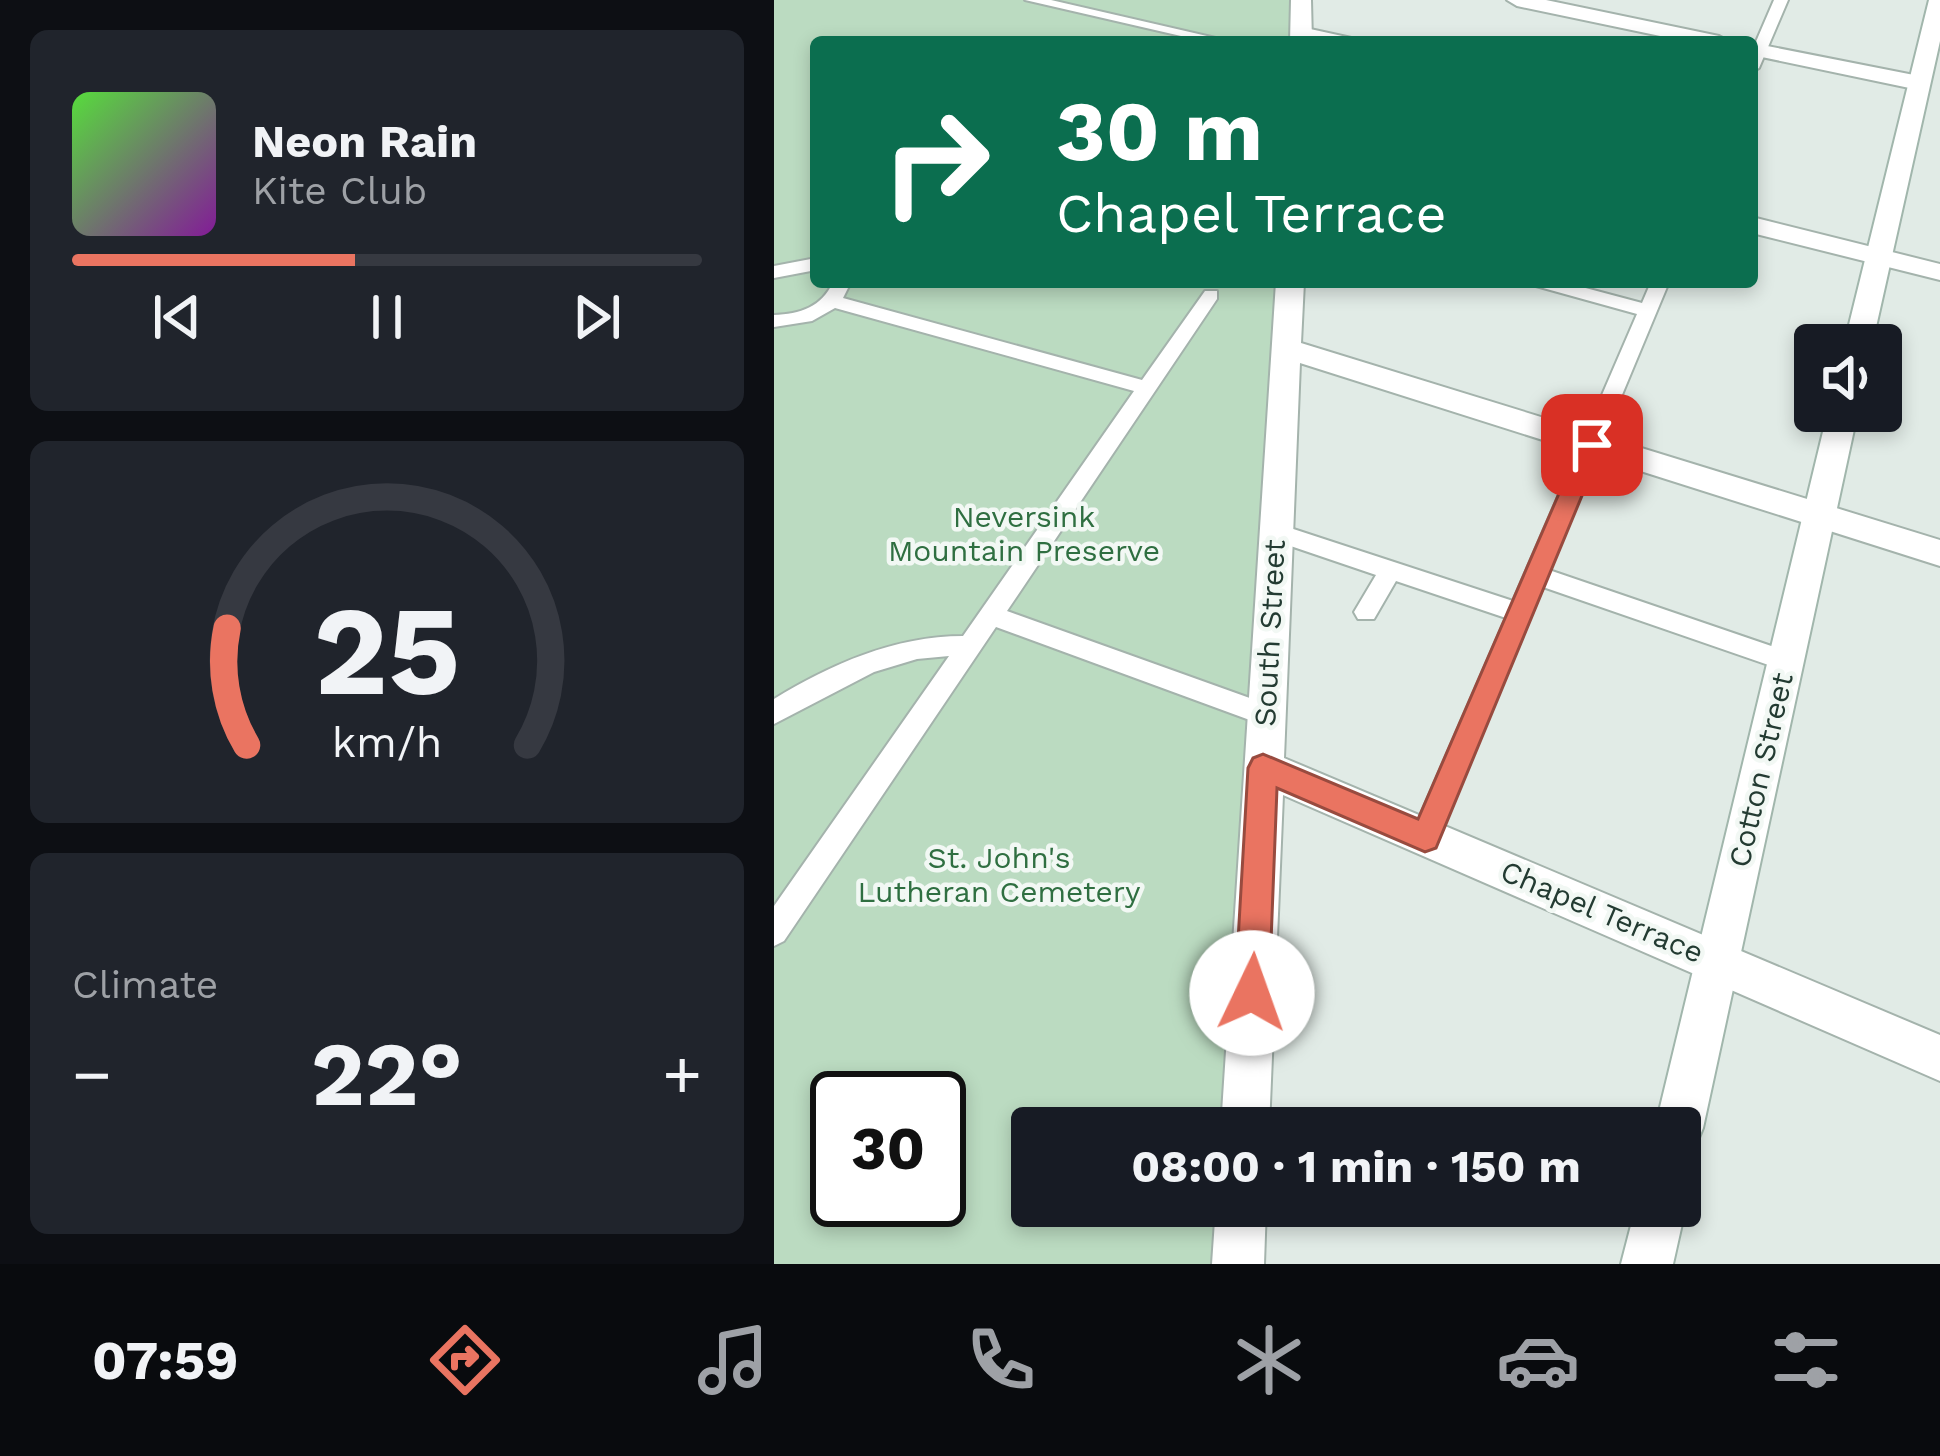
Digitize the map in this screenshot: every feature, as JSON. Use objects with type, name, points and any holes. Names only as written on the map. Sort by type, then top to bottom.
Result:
[{"type":"street","points":[[1301,0],[1301,36]]},
{"type":"street","points":[[1517,0],[1690,36]]},
{"type":"street","points":[[1863,324],[1930,85],[1939,0]]},
{"type":"street","points":[[1758,57],[1930,85]]},
{"type":"street","points":[[1758,227],[1940,272]]},
{"type":"street","name":"South Street","points":[[1246,1107],[1289,288]]},
{"type":"street","points":[[1284,348],[1940,553]]},
{"type":"street","name":"Cotton Street","points":[[1683,1107],[1838,432]]},
{"type":"street","name":"Chapel Terrace","points":[[1263,768],[1940,1058]]},
{"type":"street","points":[[1238,1264],[1239,1227]]},
{"type":"street","points":[[1647,1264],[1655,1227]]},
{"type":"lane","points":[[1031,0],[1198,36]]},
{"type":"lane","points":[[1758,48],[1781,0]]},
{"type":"lane","points":[[774,272],[810,265]]},
{"type":"lane","points":[[1565,288],[1648,310]]},
{"type":"lane","points":[[1425,837],[1657,288]]},
{"type":"lane","points":[[774,321],[808,316],[837,292],[1147,388]]},
{"type":"lane","points":[[774,931],[1211,295]]},
{"type":"lane","points":[[1275,532],[1520,614]]},
{"type":"lane","points":[[1366,613],[1390,571]]},
{"type":"lane","points":[[1536,574],[1786,661]]},
{"type":"lane","points":[[991,615],[1266,715]]},
{"type":"lane","points":[[774,713],[813,687],[881,659],[943,644],[969,646]]},
{"type":"green space","name":"Neversink Mountain Preserve","points":[[774,0],[1301,0],[1301,36],[810,36],[810,288],[1290,288],[1246,1107],[1011,1107],[1011,1227],[1240,1227],[1238,1264],[774,1264]]},
{"type":"route","points":[[1252,993],[1263,768],[1425,837],[1592,445]]},
{"type":"park label","name":"St. John's Lutheran Cemetery","points":[[999,875]]}]
